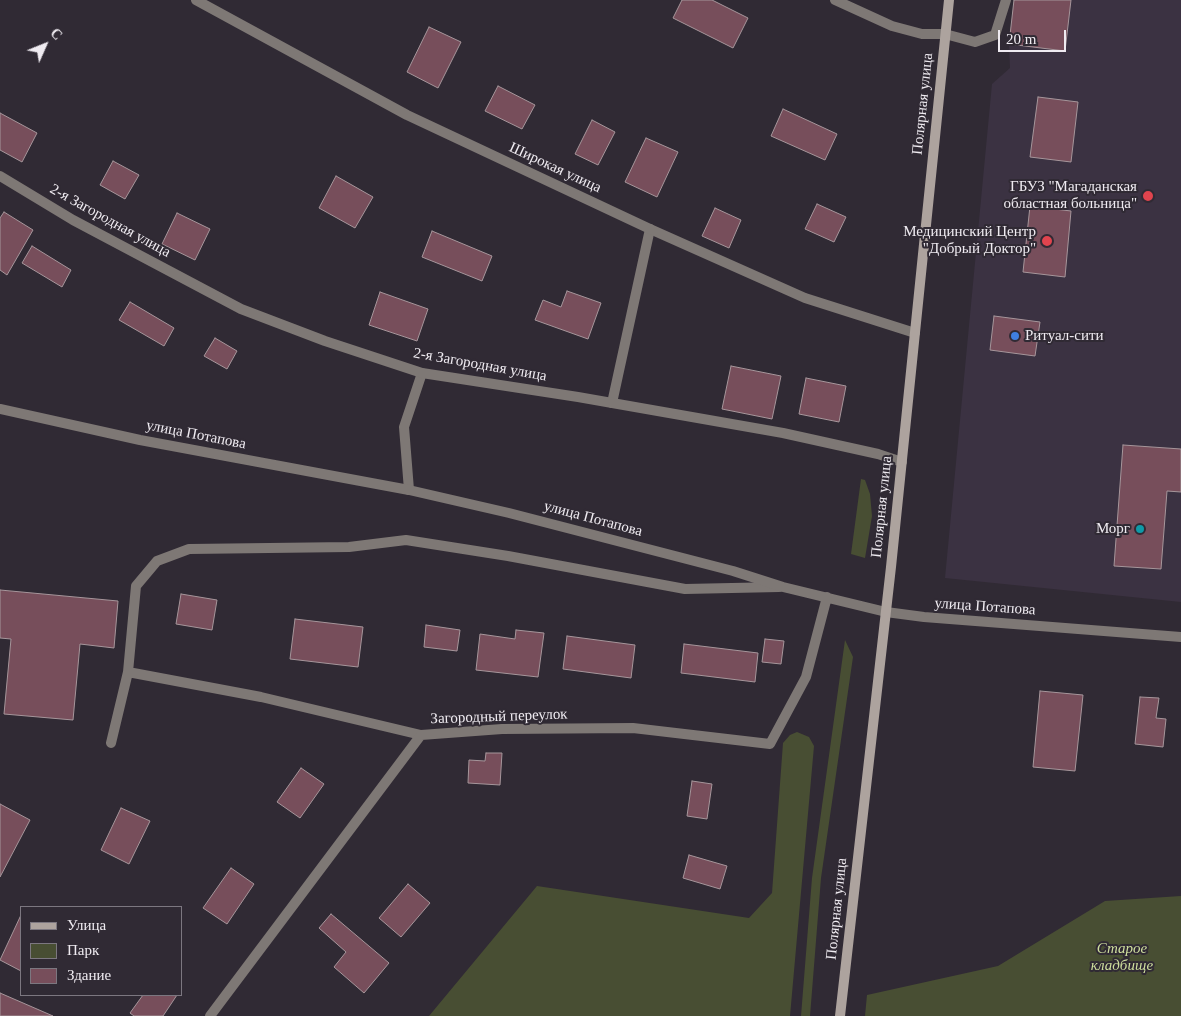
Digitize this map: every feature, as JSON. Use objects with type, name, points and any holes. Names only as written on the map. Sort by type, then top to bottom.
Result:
[{"type":"main road","name":"Полярная улица","points":[[840,1016],[886,612],[949,0]]},
{"type":"street","name":"Широкая улица","points":[[196,0],[406,115],[650,229],[805,298],[915,333]]},
{"type":"street","points":[[835,0],[892,26],[922,34],[945,34],[975,42],[995,35],[1006,0]]},
{"type":"street","name":"2-я Загородная улица","points":[[0,176],[74,220],[241,309],[325,341],[422,373],[612,403],[783,433],[878,454],[902,462]]},
{"type":"street","points":[[612,403],[650,229]]},
{"type":"street","points":[[409,490],[404,427],[422,373]]},
{"type":"street","name":"улица Потапова","points":[[0,409],[140,440],[409,490],[518,515],[733,571],[783,587],[827,596],[886,612],[924,617],[1181,637]]},
{"type":"street","points":[[111,743],[128,672],[136,586],[157,561],[189,549],[348,547],[406,540],[508,556],[685,589],[783,587]]},
{"type":"street","name":"Загородный переулок","points":[[210,1016],[421,735],[502,729],[633,728],[770,744],[806,677],[827,596]]},
{"type":"street","points":[[128,672],[260,697],[421,735]]},
{"type":"shaded area","name":"ГБУЗ \"Магаданская областная больница\"","points":[[1014,0],[1181,0],[1181,602],[945,578],[992,84],[1010,68],[1009,44]]},
{"type":"green space","points":[[861,479],[865,480],[870,494],[872,516],[865,558],[851,554]]},
{"type":"green space","points":[[845,640],[853,657],[821,878],[810,1016],[801,1016],[812,878]]},
{"type":"green space","points":[[797,732],[809,737],[814,746],[790,1016],[429,1016],[537,886],[749,918],[772,893],[783,743],[790,735]]},
{"type":"green space","name":"Старое кладбище","points":[[1181,896],[1181,1016],[865,1016],[867,995],[998,966],[1105,901]]},
{"type":"building","points":[[682,0],[712,0],[748,18],[733,48],[673,18]]},
{"type":"building","points":[[1014,0],[1071,0],[1065,51],[1009,44]]},
{"type":"building","points":[[429,27],[461,42],[438,88],[407,72]]},
{"type":"building","points":[[498,86],[535,105],[522,129],[485,111]]},
{"type":"building","points":[[1038,97],[1078,102],[1071,162],[1030,157]]},
{"type":"building","points":[[783,109],[837,134],[825,160],[771,136]]},
{"type":"building","points":[[0,113],[37,133],[22,162],[0,150]]},
{"type":"building","points":[[592,120],[615,132],[598,165],[575,154]]},
{"type":"building","points":[[646,138],[678,152],[657,197],[625,182]]},
{"type":"building","points":[[113,161],[139,175],[125,199],[100,185]]},
{"type":"building","points":[[336,176],[373,197],[355,228],[319,208]]},
{"type":"building","points":[[817,204],[846,217],[834,242],[805,229]]},
{"type":"building","points":[[1030,206],[1071,211],[1065,277],[1023,272]]},
{"type":"building","points":[[715,208],[741,220],[729,248],[702,236]]},
{"type":"building","points":[[4,212],[33,230],[7,275],[0,270],[0,218]]},
{"type":"building","points":[[177,213],[210,229],[195,260],[162,244]]},
{"type":"building","points":[[432,231],[492,256],[482,281],[422,257]]},
{"type":"building","points":[[32,246],[71,270],[62,287],[22,263]]},
{"type":"building","points":[[567,291],[601,303],[588,339],[535,320],[543,300],[561,307]]},
{"type":"building","points":[[380,292],[428,309],[417,341],[369,325]]},
{"type":"building","points":[[130,302],[174,328],[164,346],[119,320]]},
{"type":"building","name":"Ритуал-сити","points":[[994,316],[1040,322],[1035,356],[990,350]]},
{"type":"building","points":[[215,338],[237,351],[227,369],[204,356]]},
{"type":"building","points":[[731,366],[781,376],[772,419],[722,409]]},
{"type":"building","points":[[806,378],[846,386],[839,422],[799,414]]},
{"type":"building","name":"Морг","points":[[1123,445],[1181,449],[1181,492],[1167,491],[1161,569],[1114,566]]},
{"type":"building","points":[[0,590],[118,601],[114,648],[80,644],[73,720],[4,714],[11,639],[0,638]]},
{"type":"building","points":[[181,594],[217,600],[212,630],[176,624]]},
{"type":"building","points":[[295,619],[363,627],[358,667],[290,659]]},
{"type":"building","points":[[426,625],[460,630],[457,651],[424,647]]},
{"type":"building","points":[[516,630],[544,633],[538,677],[476,670],[480,634],[515,639]]},
{"type":"building","points":[[567,636],[635,645],[631,678],[563,669]]},
{"type":"building","points":[[765,639],[784,641],[781,664],[762,662]]},
{"type":"building","points":[[684,644],[758,653],[755,682],[681,673]]},
{"type":"building","points":[[1040,691],[1083,695],[1075,771],[1033,767]]},
{"type":"building","points":[[1140,697],[1159,698],[1156,718],[1166,719],[1163,747],[1135,744]]},
{"type":"building","points":[[486,753],[502,753],[500,785],[468,783],[469,760],[485,761]]},
{"type":"building","points":[[301,768],[324,784],[300,818],[277,802]]},
{"type":"building","points":[[692,781],[712,784],[707,819],[687,816]]},
{"type":"building","points":[[0,804],[30,820],[0,877]]},
{"type":"building","points":[[121,808],[150,821],[129,864],[101,850]]},
{"type":"building","points":[[689,855],[727,866],[720,889],[683,878]]},
{"type":"building","points":[[231,868],[254,884],[227,924],[203,908]]},
{"type":"building","points":[[408,884],[430,903],[401,937],[379,918]]},
{"type":"building","points":[[331,914],[389,963],[364,993],[334,967],[346,952],[319,928]]},
{"type":"building","points":[[20,917],[20,970],[0,960]]},
{"type":"building","points":[[0,993],[53,1016],[0,1016]]},
{"type":"building","points":[[142,996],[176,996],[163,1016],[134,1016],[130,1013]]},
{"type":"place","name":"ГБУЗ \"Магаданская областная больница\"","points":[[1148,196]]},
{"type":"place","name":"Медицинский Центр \"Добрый Доктор\"","points":[[1047,241]]},
{"type":"place","name":"Ритуал-сити","points":[[1015,336]]},
{"type":"place","name":"Морг","points":[[1140,529]]}]
